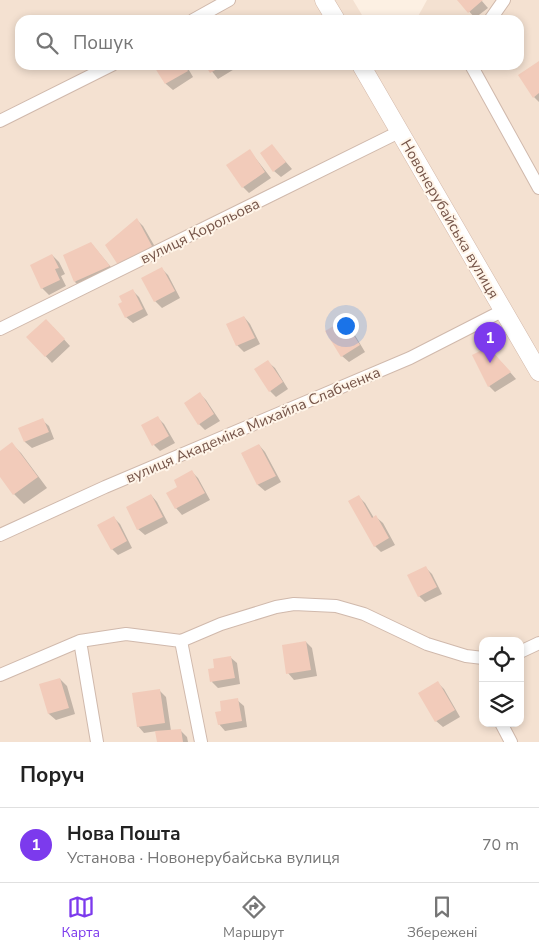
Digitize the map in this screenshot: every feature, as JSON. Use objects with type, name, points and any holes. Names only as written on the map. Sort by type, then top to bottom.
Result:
[{"type":"street","points":[[202,15],[229,0]]},
{"type":"street","points":[[324,0],[333,15]]},
{"type":"street","points":[[494,15],[504,0]]},
{"type":"street","points":[[0,121],[102,70]]},
{"type":"street","name":"Новонерубайська вулиця","points":[[364,70],[539,372]]},
{"type":"street","points":[[474,70],[539,188]]},
{"type":"street","name":"вулиця Корольова","points":[[0,329],[399,132]]},
{"type":"street","name":"вулиця Академіка Михайла Слабченка","points":[[0,535],[106,487],[410,358],[504,310]]},
{"type":"street","points":[[0,675],[80,641],[126,634],[181,641],[221,624],[276,607],[312,604],[336,606],[364,614],[427,644],[466,656],[479,658]]},
{"type":"street","points":[[80,641],[97,742]]},
{"type":"street","points":[[181,641],[201,742]]},
{"type":"street","points":[[524,650],[539,643]]},
{"type":"street","points":[[503,727],[511,742]]},
{"type":"shaded area","points":[[0,0],[353,0],[362,15],[15,15],[15,70],[524,70],[524,15],[419,15],[427,0],[539,0],[539,742],[0,742]]},
{"type":"building","points":[[457,0],[483,0],[468,13]]},
{"type":"building","points":[[539,61],[539,93],[533,98],[518,75]]},
{"type":"building","points":[[156,70],[188,71],[165,84]]},
{"type":"building","points":[[272,144],[286,162],[273,172],[260,153]]},
{"type":"building","points":[[250,149],[265,172],[242,188],[226,165]]},
{"type":"building","points":[[137,218],[152,246],[120,268],[105,245]]},
{"type":"building","points":[[91,242],[110,266],[74,282],[63,255]]},
{"type":"building","points":[[52,254],[59,268],[55,269],[60,280],[41,289],[30,265]]},
{"type":"building","points":[[162,267],[175,291],[154,302],[141,278]]},
{"type":"building","points":[[133,289],[143,309],[125,318],[118,304],[122,302],[119,296]]},
{"type":"building","points":[[244,316],[255,338],[236,346],[226,324]]},
{"type":"building","points":[[46,319],[65,339],[45,357],[26,337]]},
{"type":"building","points":[[344,320],[360,345],[341,357],[325,331]]},
{"type":"building","points":[[488,347],[511,372],[488,387],[472,355]]},
{"type":"building","points":[[268,360],[283,382],[269,392],[254,369]]},
{"type":"building","points":[[200,392],[214,414],[198,425],[184,403]]},
{"type":"building","points":[[158,416],[169,436],[152,446],[141,425]]},
{"type":"building","points":[[43,418],[49,432],[24,442],[18,428]]},
{"type":"building","points":[[12,442],[38,477],[13,495],[0,477],[0,451]]},
{"type":"building","points":[[259,444],[276,476],[257,485],[241,453]]},
{"type":"building","points":[[192,470],[205,493],[175,509],[166,493],[177,487],[174,480]]},
{"type":"building","points":[[151,494],[163,517],[137,530],[126,507]]},
{"type":"building","points":[[359,495],[372,518],[376,515],[389,538],[374,547],[348,501]]},
{"type":"building","points":[[114,516],[127,541],[111,550],[97,525]]},
{"type":"building","points":[[426,566],[437,587],[418,597],[407,575]]},
{"type":"building","points":[[306,641],[311,670],[286,674],[282,645]]},
{"type":"building","points":[[231,656],[235,678],[210,682],[208,669],[214,668],[213,659]]},
{"type":"building","points":[[60,678],[69,708],[48,714],[39,684]]},
{"type":"building","points":[[438,681],[455,710],[435,722],[418,693]]},
{"type":"building","points":[[160,689],[165,723],[137,727],[132,693]]},
{"type":"building","points":[[238,698],[242,721],[218,725],[215,712],[221,711],[220,701]]},
{"type":"building","points":[[181,729],[183,742],[157,742],[155,731]]},
{"type":"place","name":"Нова Пошта","points":[[490,363]]}]
